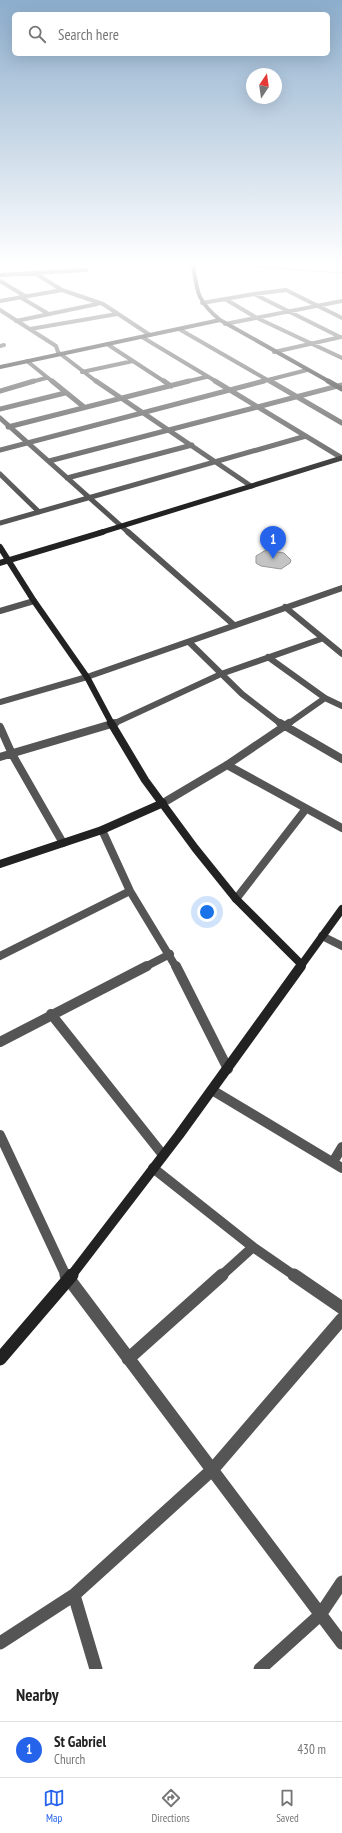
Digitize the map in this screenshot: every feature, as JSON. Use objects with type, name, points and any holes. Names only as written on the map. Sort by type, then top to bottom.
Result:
[{"type":"street","points":[[50,342],[56,346],[60,354],[82,372],[251,486]]},
{"type":"street","points":[[0,367],[118,342]]},
{"type":"street","points":[[150,342],[342,458]]},
{"type":"street","points":[[200,342],[265,381],[342,423]]},
{"type":"street","points":[[256,342],[340,387]]},
{"type":"street","points":[[274,352],[315,342]]},
{"type":"street","points":[[309,343],[342,358]]},
{"type":"street","points":[[107,344],[171,386]]},
{"type":"street","points":[[27,361],[46,378],[84,407]]},
{"type":"street","points":[[82,372],[133,361]]},
{"type":"street","points":[[0,450],[307,370]]},
{"type":"street","points":[[8,427],[206,377]]},
{"type":"street","points":[[0,391],[46,378]]},
{"type":"street","points":[[49,461],[171,431],[295,397],[340,387]]},
{"type":"street","points":[[0,409],[65,393]]},
{"type":"street","points":[[0,418],[8,427],[49,461],[234,625]]},
{"type":"street","points":[[0,523],[306,436]]},
{"type":"street","points":[[67,478],[192,445]]},
{"type":"street","points":[[0,563],[342,458]]},
{"type":"street","points":[[0,474],[39,512]]},
{"type":"street","points":[[0,547],[34,601],[87,677],[112,724],[145,780],[195,848],[236,899],[301,964]]},
{"type":"street","points":[[0,702],[87,677],[285,607],[341,589]]},
{"type":"street","points":[[0,611],[34,601]]},
{"type":"street","points":[[285,607],[321,639],[342,654]]},
{"type":"street","points":[[0,757],[112,724],[221,674],[321,639]]},
{"type":"street","points":[[189,642],[242,694],[283,725],[342,760]]},
{"type":"street","points":[[268,657],[325,698],[342,706]]},
{"type":"street","points":[[0,864],[102,830],[163,803],[227,765],[283,725],[325,698]]},
{"type":"street","points":[[0,727],[12,754],[63,843]]},
{"type":"street","points":[[227,765],[305,810],[342,828]]},
{"type":"street","points":[[236,899],[305,810]]},
{"type":"street","points":[[102,830],[130,891],[170,954],[228,1069]]},
{"type":"street","points":[[0,956],[130,891]]},
{"type":"street","points":[[0,1359],[68,1280],[164,1155],[228,1069],[301,964],[342,909]]},
{"type":"street","points":[[322,936],[342,946]]},
{"type":"street","points":[[0,1042],[51,1014],[170,954]]},
{"type":"street","points":[[51,1014],[164,1155]]},
{"type":"street","points":[[212,1090],[338,1165],[342,1147]]},
{"type":"street","points":[[0,1135],[68,1280],[214,1469],[342,1643]]},
{"type":"street","points":[[153,1168],[253,1247],[342,1308]]},
{"type":"street","points":[[128,1359],[253,1247]]},
{"type":"street","points":[[0,1643],[74,1595],[214,1469],[342,1319]]},
{"type":"street","points":[[260,1669],[320,1614],[342,1582]]},
{"type":"street","points":[[74,1595],[96,1669]]},
{"type":"building","points":[[266,550],[284,553],[291,560],[290,563],[281,569],[261,566],[256,563],[256,556]]},
{"type":"place","name":"St Gabriel","points":[[273,559]]}]
